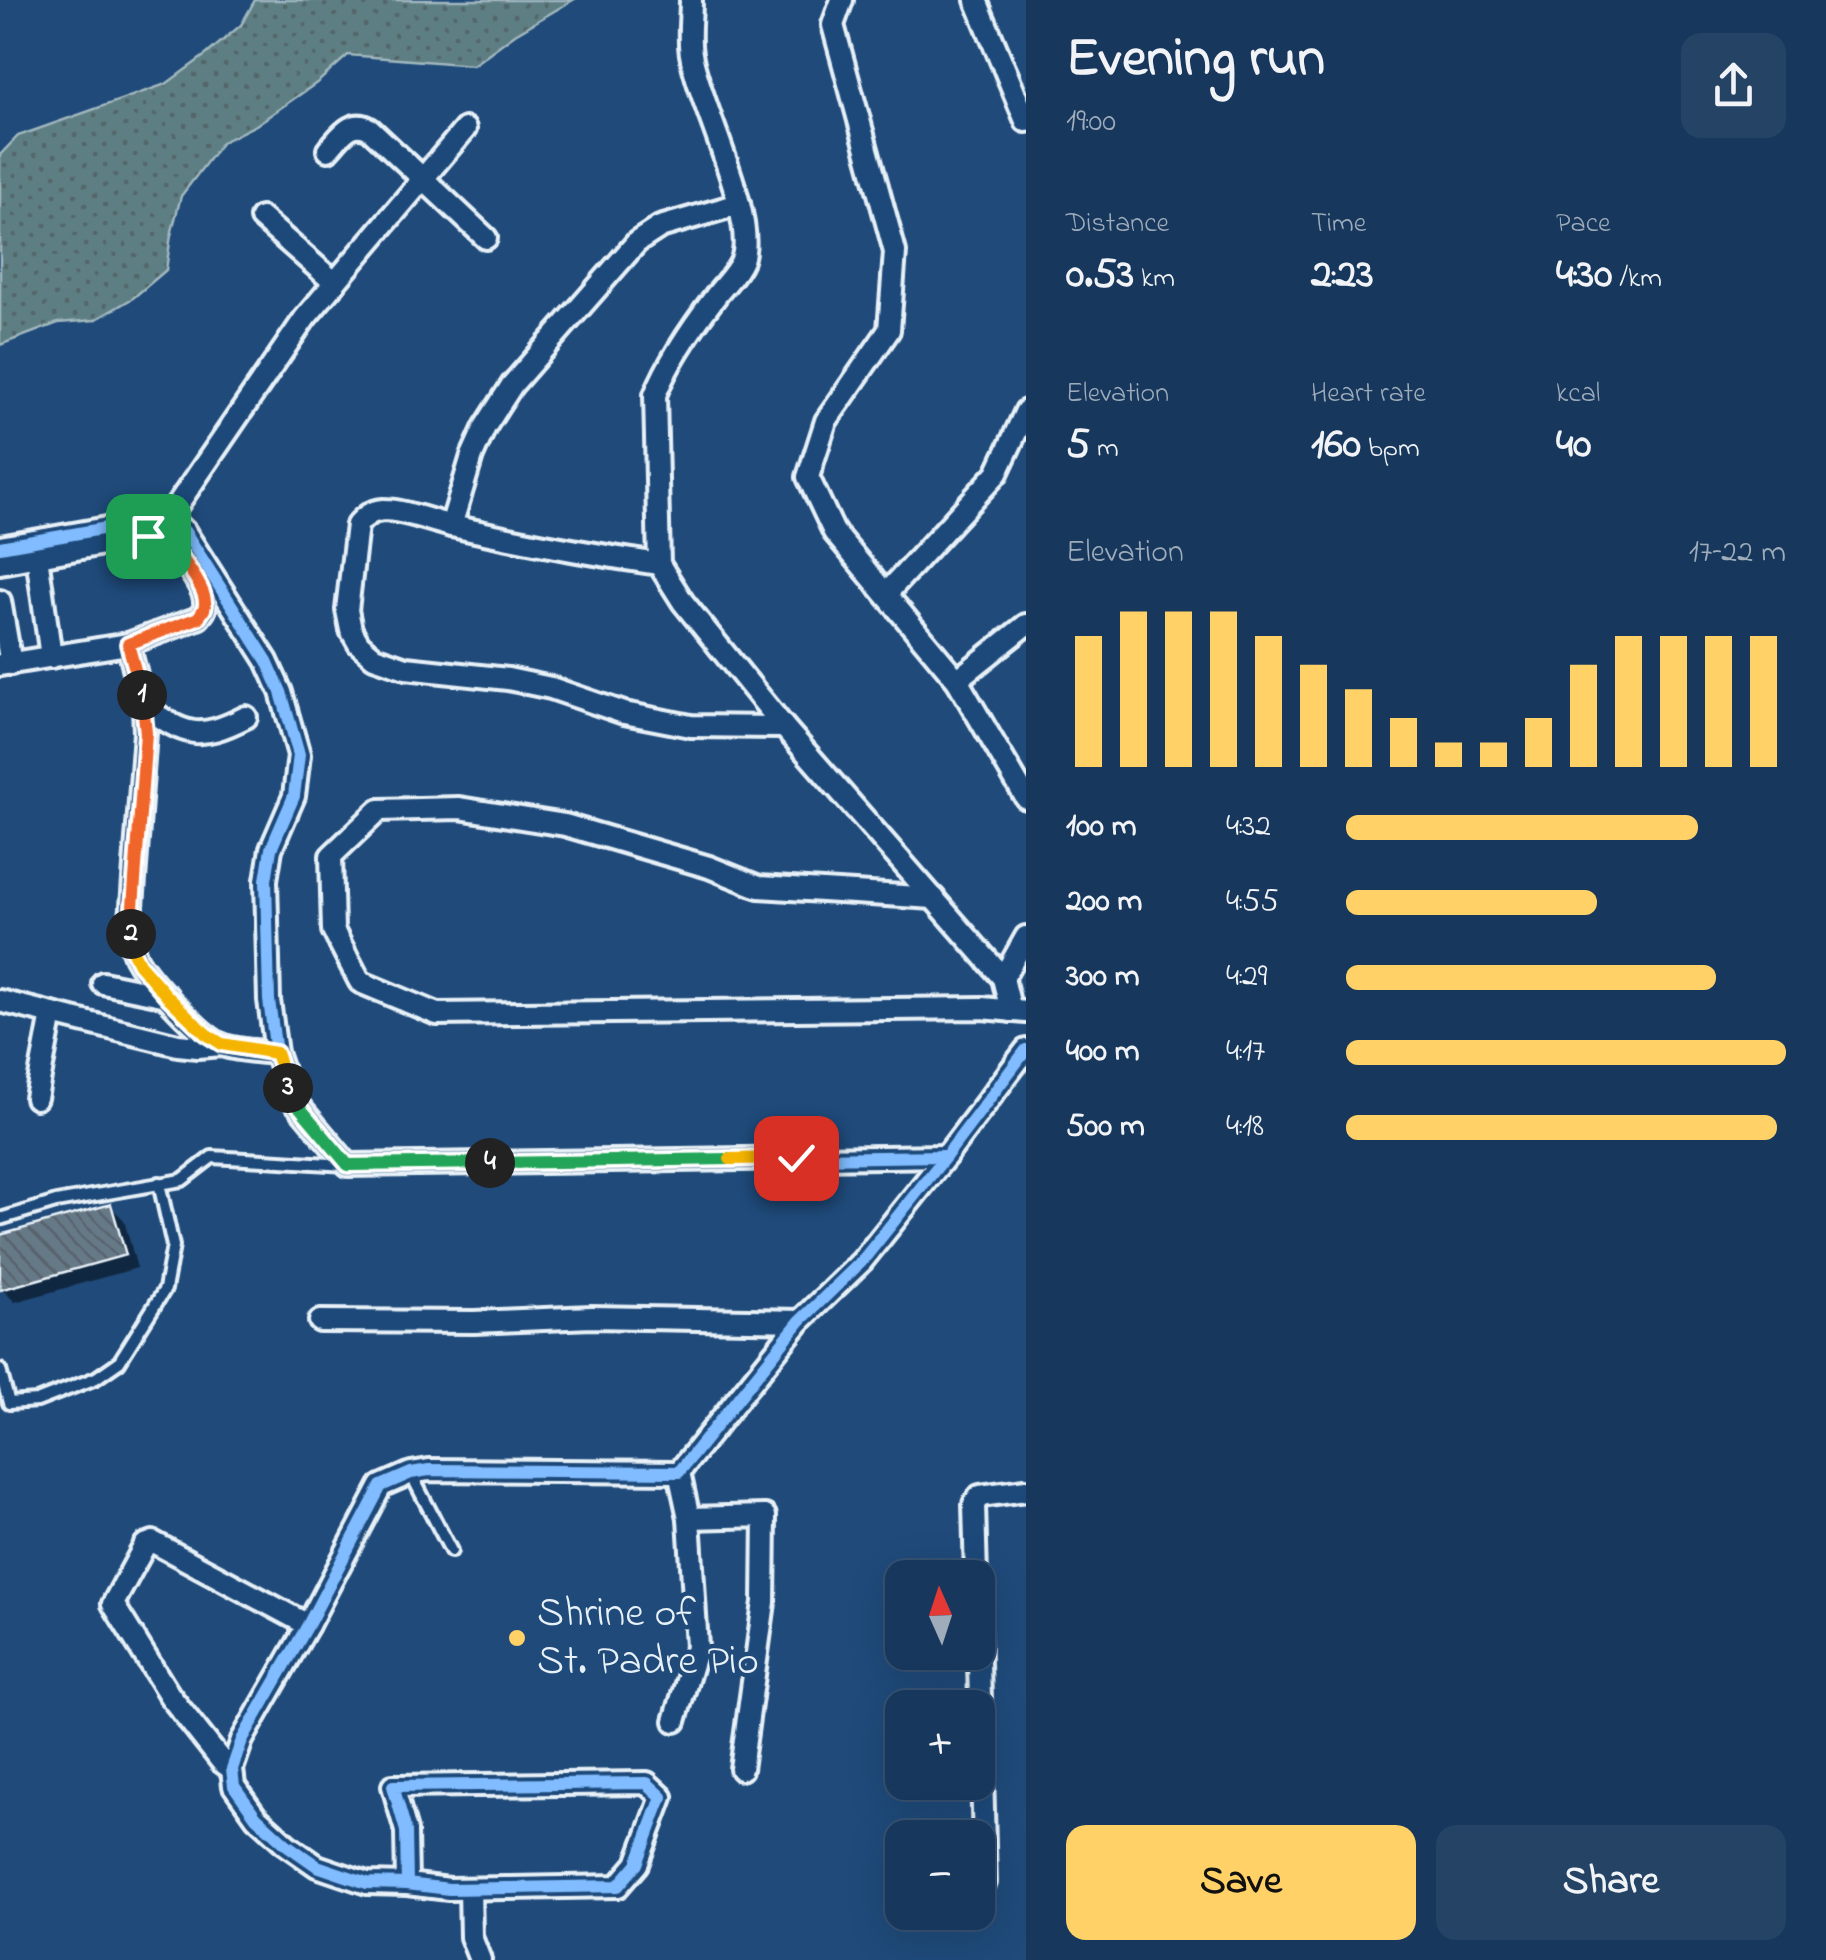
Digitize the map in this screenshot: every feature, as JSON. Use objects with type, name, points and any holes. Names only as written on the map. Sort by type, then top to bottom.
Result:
[{"type":"street","points":[[691,0],[691,53],[740,204],[744,234],[742,260],[701,316],[655,395],[659,564],[683,602],[784,727],[1003,978],[1019,1012]]},
{"type":"street","points":[[842,0],[833,25],[895,252],[889,330],[826,421],[808,477],[834,532],[958,680],[1026,798]]},
{"type":"street","points":[[976,0],[1026,121]]},
{"type":"street","points":[[328,150],[350,126],[370,129],[486,238]]},
{"type":"street","points":[[0,548],[169,518],[305,318],[466,129]]},
{"type":"street","points":[[452,526],[472,456],[499,404],[637,242],[660,226],[740,204]]},
{"type":"street","points":[[260,218],[335,283]]},
{"type":"street","points":[[886,594],[997,473],[1026,412]]},
{"type":"street","points":[[659,564],[378,510],[367,514],[357,525],[347,610],[359,644],[374,657],[406,668],[508,679],[624,713],[691,726],[784,727]]},
{"type":"street","points":[[169,518],[185,532],[267,661],[281,692],[298,756],[294,796],[271,849],[266,880],[269,1000],[276,1053],[291,1097],[348,1165],[946,1156]]},
{"type":"street","points":[[0,563],[148,536],[163,537],[169,540],[206,600],[198,618],[128,644],[6,665],[0,601]]},
{"type":"street","points":[[36,556],[52,657]]},
{"type":"street","points":[[958,680],[1026,626]]},
{"type":"street","points":[[128,644],[144,706],[146,733],[130,933],[132,950],[167,996],[222,1044]]},
{"type":"street","points":[[144,706],[188,732],[222,729],[246,717]]},
{"type":"street","points":[[934,898],[759,887],[709,867],[565,825],[458,808],[379,810],[332,856],[334,930],[360,982],[437,1014],[982,1008],[1019,1012]]},
{"type":"street","points":[[1003,978],[1026,938]]},
{"type":"street","points":[[103,983],[167,996]]},
{"type":"street","points":[[0,1002],[178,1045],[222,1044],[276,1053]]},
{"type":"street","points":[[36,1098],[52,1014]]},
{"type":"street","points":[[679,1472],[800,1321],[862,1261],[1026,1050]]},
{"type":"street","points":[[320,1321],[800,1321]]},
{"type":"street","points":[[407,1884],[406,1830],[394,1786],[647,1782],[662,1797],[637,1864],[618,1886],[470,1889],[367,1883],[317,1866],[256,1817],[234,1786],[232,1769],[242,1740],[381,1486],[410,1473],[430,1470],[679,1472]]},
{"type":"street","points":[[675,1720],[697,1647],[689,1518],[679,1472]]},
{"type":"street","points":[[976,1560],[974,1504],[980,1496],[1026,1490]]},
{"type":"street","points":[[689,1518],[765,1516],[764,1602],[741,1769]]},
{"type":"street","points":[[232,1769],[222,1762],[170,1696],[112,1604],[145,1545],[153,1542],[308,1625]]},
{"type":"street","points":[[979,1670],[983,1820]]},
{"type":"street","points":[[470,1889],[471,1936],[480,1960]]},
{"type":"lane","points":[[0,1219],[56,1202],[182,1180],[212,1157],[348,1165]]},
{"type":"lane","points":[[0,1370],[9,1403],[37,1401],[96,1378],[119,1362],[165,1289],[173,1246],[159,1183]]},
{"type":"lane","points":[[410,1473],[451,1551]]},
{"type":"green space","points":[[255,0],[573,0],[515,34],[473,65],[348,55],[318,82],[256,125],[222,142],[181,196],[166,270],[133,298],[95,320],[58,323],[0,345],[0,155],[18,136],[166,84],[241,25]]},
{"type":"building","points":[[111,1204],[126,1255],[0,1290],[0,1235]]},
{"type":"cycle path","points":[[0,547],[169,517],[185,532],[267,661],[281,692],[299,755],[294,796],[271,849],[266,880],[269,1000],[276,1053],[291,1097],[348,1165],[946,1156]]},
{"type":"cycle path","points":[[407,1884],[406,1831],[393,1786],[647,1783],[662,1797],[637,1864],[618,1886],[449,1889],[367,1883],[317,1866],[256,1817],[234,1786],[232,1769],[242,1740],[381,1486],[429,1470],[679,1472],[800,1321],[862,1261],[1026,1050]]},
{"type":"place","name":"Shrine of St. Padre Pio","points":[[517,1638]]},
{"type":"route","points":[[148,536],[169,540],[206,600],[198,618],[128,644],[139,679],[146,733],[130,933],[139,964],[192,1022],[222,1044],[276,1053],[291,1097],[348,1165],[796,1158]]}]
